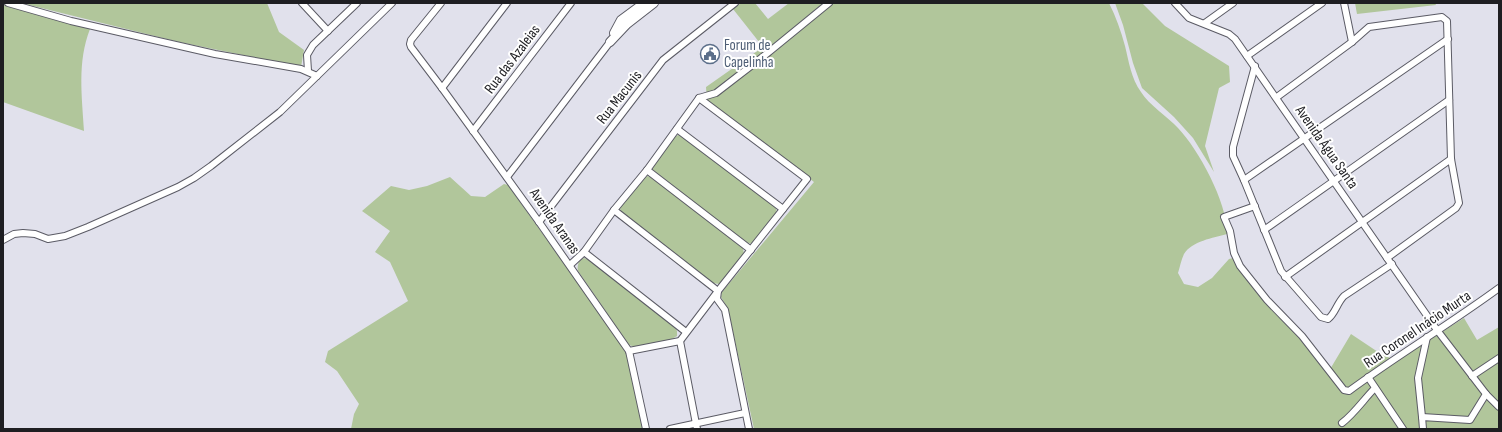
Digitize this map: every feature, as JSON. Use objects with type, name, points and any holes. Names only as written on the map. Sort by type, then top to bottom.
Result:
[{"type":"street","points":[[8,3],[71,21],[208,52],[308,71],[317,76]]},
{"type":"street","points":[[302,3],[328,31]]},
{"type":"street","points":[[308,71],[307,55],[313,45],[357,3]]},
{"type":"street","points":[[3,240],[14,234],[23,233],[35,234],[48,239],[58,238],[88,227],[178,187],[211,166],[280,112],[392,3]]},
{"type":"street","name":"Avenida Aranas","points":[[441,3],[411,40],[410,44],[570,265],[629,351],[646,429]]},
{"type":"street","points":[[442,88],[507,3]]},
{"type":"street","name":"Rua das Azaleias","points":[[473,131],[571,3]]},
{"type":"street","points":[[610,42],[621,20],[644,3]]},
{"type":"street","points":[[507,177],[610,42],[627,24],[654,3]]},
{"type":"street","name":"Rua Macunis","points":[[539,222],[663,60],[735,3]]},
{"type":"street","points":[[570,265],[584,252],[614,210],[647,170],[699,98],[716,93],[829,3]]},
{"type":"street","name":"Avenida Água Santa","points":[[1175,3],[1189,18],[1205,23],[1232,36],[1277,97],[1438,330],[1486,394],[1499,407]]},
{"type":"street","points":[[1205,23],[1233,3]]},
{"type":"street","points":[[1247,56],[1322,3]]},
{"type":"street","points":[[1344,3],[1352,42]]},
{"type":"street","points":[[1277,97],[1372,26],[1442,17],[1447,21],[1450,159],[1459,204],[1387,258]]},
{"type":"street","points":[[1244,180],[1448,39]]},
{"type":"street","points":[[1255,66],[1233,147],[1233,156],[1255,206],[1278,266],[1285,277],[1321,317],[1328,319],[1331,318],[1339,301],[1344,296],[1392,264]]},
{"type":"street","points":[[696,426],[680,341],[807,179],[699,98]]},
{"type":"street","points":[[1264,230],[1449,100]]},
{"type":"street","points":[[677,129],[783,209]]},
{"type":"street","points":[[1285,277],[1450,159]]},
{"type":"street","points":[[647,170],[751,250]]},
{"type":"street","name":"Rua Coronel Inácio Murta","points":[[1255,206],[1224,217],[1230,231],[1234,253],[1240,266],[1267,300],[1302,336],[1344,390],[1349,391],[1499,288]]},
{"type":"street","points":[[614,210],[718,291]]},
{"type":"street","points":[[584,252],[686,332]]},
{"type":"street","points":[[718,291],[717,299],[725,310],[749,429]]},
{"type":"street","points":[[1423,429],[1418,378],[1427,337]]},
{"type":"street","points":[[629,351],[680,341]]},
{"type":"street","points":[[1472,376],[1499,358]]},
{"type":"street","points":[[1368,377],[1403,429]]},
{"type":"street","points":[[1342,423],[1352,415],[1375,388]]},
{"type":"street","points":[[1422,417],[1470,420],[1486,394]]},
{"type":"street","points":[[670,429],[696,426],[745,413]]},
{"type":"green space","points":[[21,3],[267,3],[279,32],[304,50],[301,67],[179,42]]},
{"type":"green space","points":[[741,3],[755,3],[768,19],[789,3],[1109,3],[1120,29],[1131,70],[1138,87],[1144,97],[1178,128],[1195,150],[1211,178],[1223,208],[1227,234],[1197,243],[1184,254],[1178,273],[1184,284],[1198,287],[1212,278],[1229,259],[1237,257],[1250,282],[1291,325],[1329,371],[1351,334],[1378,352],[1396,361],[1464,318],[1477,340],[1499,327],[1499,429],[754,429],[728,309],[721,297],[722,292],[814,182],[707,101],[706,87],[763,47],[733,9]]},
{"type":"green space","points":[[1115,3],[1142,3],[1165,26],[1229,66],[1230,82],[1219,88],[1205,146],[1214,172],[1193,138],[1174,117],[1142,88]]},
{"type":"green space","points":[[1355,3],[1435,3],[1436,5],[1357,14]]},
{"type":"green space","points":[[3,4],[90,29],[83,54],[81,79],[84,131],[3,102]]},
{"type":"green space","points":[[678,135],[682,135],[776,208],[777,213],[752,244],[745,242],[653,170],[652,167],[673,138]]},
{"type":"green space","points":[[647,176],[651,177],[743,248],[744,254],[722,282],[719,284],[713,283],[622,212],[620,209],[621,205]]},
{"type":"green space","points":[[450,177],[471,196],[485,197],[504,184],[508,185],[626,351],[643,429],[351,429],[354,414],[359,404],[337,371],[325,362],[328,351],[408,301],[390,262],[375,252],[390,231],[362,211],[391,186],[409,190],[427,186]]},
{"type":"green space","points":[[584,258],[589,260],[675,327],[677,336],[672,339],[635,347],[629,345],[578,271],[578,263]]},
{"type":"place","name":"Forum de Capelinha","points":[[710,54]]}]
